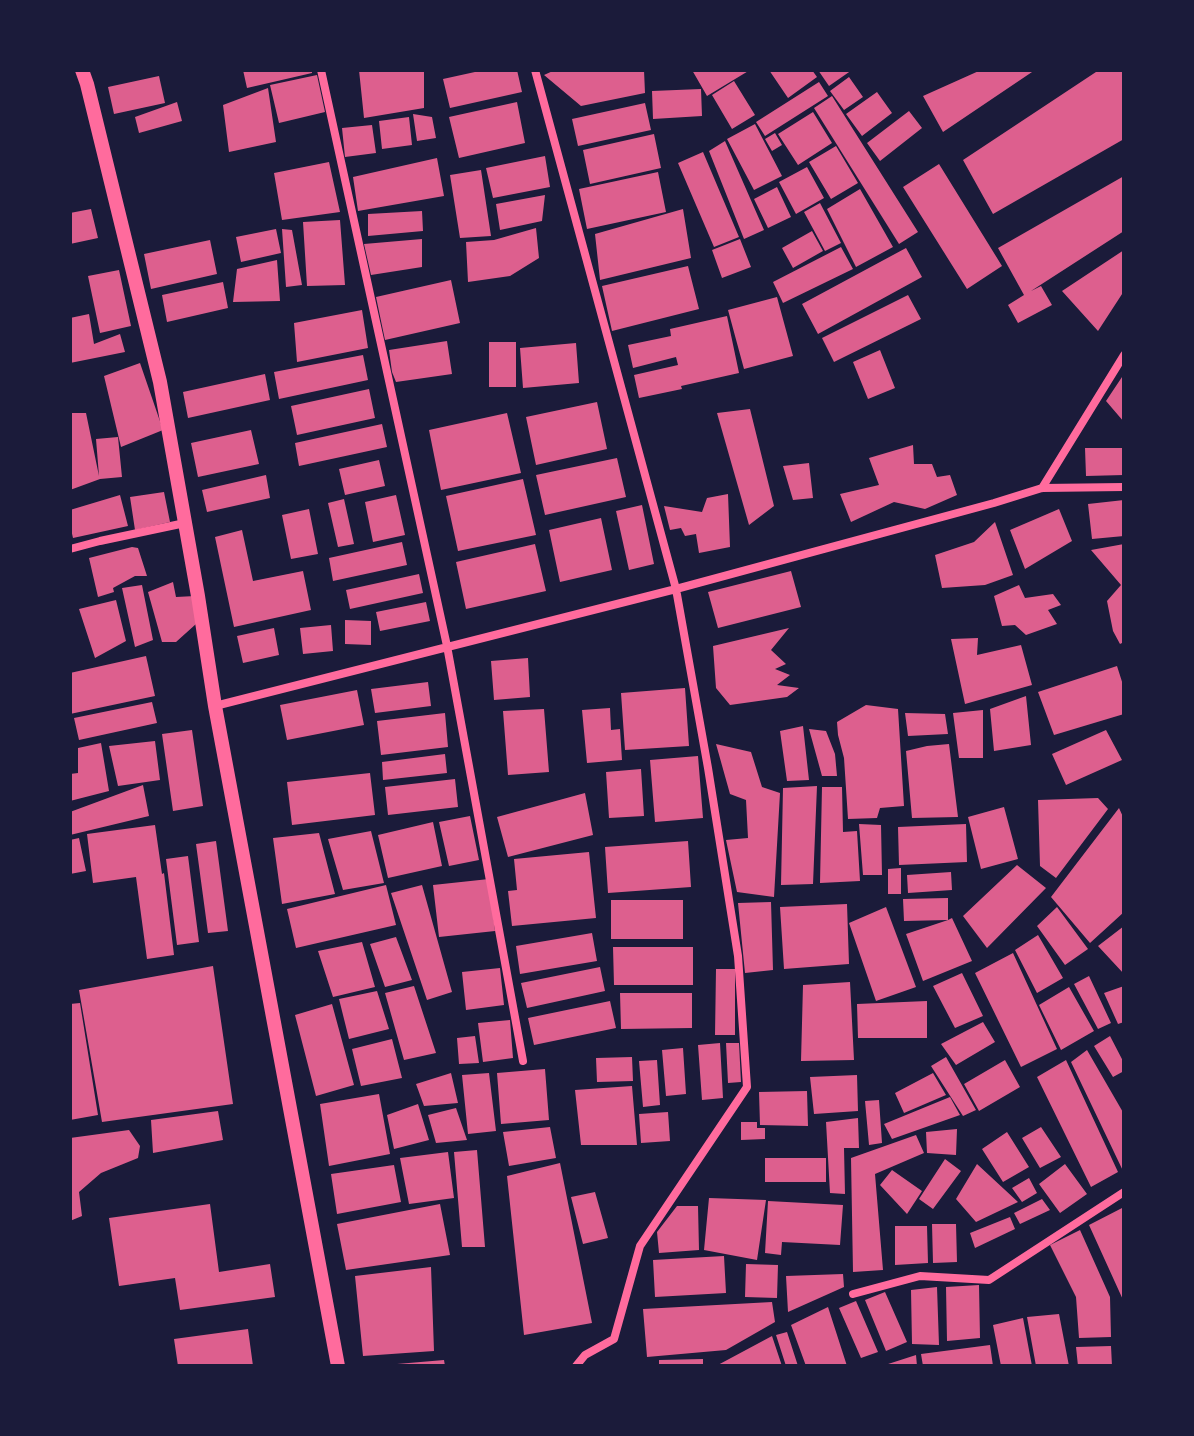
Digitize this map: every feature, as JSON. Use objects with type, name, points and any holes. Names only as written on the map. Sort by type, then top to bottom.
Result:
[{"type":"street","points":[[82,70],[160,382],[215,706],[338,1366]]},
{"type":"street","points":[[321,70],[447,646],[523,1061]]},
{"type":"street","points":[[535,70],[676,589],[738,956],[747,1087],[640,1246],[614,1339],[585,1355],[576,1366]]},
{"type":"street","points":[[1042,488],[1124,355]]},
{"type":"street","points":[[215,706],[676,589],[1042,488],[1124,487]]},
{"type":"street","points":[[70,549],[185,523]]},
{"type":"street","points":[[853,1294],[920,1276],[989,1280],[1124,1192]]},
{"type":"building","points":[[243,70],[312,70],[312,73],[247,88]]},
{"type":"building","points":[[359,70],[424,70],[424,108],[364,118]]},
{"type":"building","points":[[484,70],[517,70],[522,92],[450,108],[443,79]]},
{"type":"building","points":[[555,70],[644,70],[645,93],[581,106],[544,75]]},
{"type":"building","points":[[692,70],[750,70],[707,96]]},
{"type":"building","points":[[769,70],[812,70],[817,77],[788,98]]},
{"type":"building","points":[[818,70],[852,70],[829,86]]},
{"type":"building","points":[[981,70],[1035,70],[943,132],[923,96]]},
{"type":"building","points":[[1099,70],[1122,70],[1124,75],[1124,139],[993,214],[963,160]]},
{"type":"building","points":[[317,75],[325,112],[279,123],[270,85]]},
{"type":"building","points":[[159,76],[165,103],[114,114],[108,87]]},
{"type":"building","points":[[849,77],[863,97],[844,110],[830,91]]},
{"type":"building","points":[[734,81],[755,115],[732,129],[712,95]]},
{"type":"building","points":[[819,82],[828,96],[765,136],[756,122]]},
{"type":"building","points":[[268,88],[276,142],[229,152],[223,105]]},
{"type":"building","points":[[701,89],[702,116],[653,119],[652,91]]},
{"type":"building","points":[[877,92],[892,113],[862,136],[846,114]]},
{"type":"building","points":[[832,96],[918,232],[899,244],[814,108]]},
{"type":"building","points":[[177,102],[182,121],[139,133],[135,117]]},
{"type":"building","points":[[517,102],[525,143],[459,158],[449,117]]},
{"type":"building","points":[[645,103],[651,130],[578,146],[572,119]]},
{"type":"building","points":[[909,111],[922,128],[880,161],[867,143]]},
{"type":"building","points":[[813,112],[832,143],[798,165],[778,134]]},
{"type":"building","points":[[413,114],[432,117],[436,138],[417,141]]},
{"type":"building","points":[[409,117],[412,145],[382,149],[379,121]]},
{"type":"building","points":[[755,124],[782,176],[754,190],[727,139]]},
{"type":"building","points":[[372,125],[376,153],[345,157],[342,128]]},
{"type":"building","points":[[775,133],[782,145],[772,151],[765,139]]},
{"type":"building","points":[[654,134],[661,168],[590,184],[583,150]]},
{"type":"building","points":[[725,141],[764,230],[744,239],[709,151]]},
{"type":"building","points":[[836,146],[858,183],[831,199],[809,162]]},
{"type":"building","points":[[703,152],[739,237],[714,247],[678,163]]},
{"type":"building","points":[[545,156],[550,187],[493,198],[486,168]]},
{"type":"building","points":[[437,158],[444,196],[358,211],[353,177]]},
{"type":"building","points":[[329,162],[340,212],[282,220],[274,173]]},
{"type":"building","points":[[939,164],[1002,266],[967,289],[903,187]]},
{"type":"building","points":[[807,167],[824,198],[796,214],[779,182]]},
{"type":"building","points":[[481,170],[491,236],[460,238],[450,175]]},
{"type":"building","points":[[658,172],[666,212],[587,229],[579,189]]},
{"type":"building","points":[[1124,176],[1124,231],[1031,291],[1041,286],[1052,305],[1018,323],[1008,305],[1024,295],[998,248]]},
{"type":"building","points":[[777,187],[791,217],[768,228],[754,199]]},
{"type":"building","points":[[860,189],[893,247],[856,267],[827,209]]},
{"type":"building","points":[[545,195],[542,221],[500,230],[496,204]]},
{"type":"building","points":[[820,203],[841,243],[825,251],[804,212]]},
{"type":"building","points":[[91,209],[98,238],[70,244],[70,213]]},
{"type":"building","points":[[683,209],[691,258],[600,280],[595,234]]},
{"type":"building","points":[[422,211],[423,231],[368,236],[368,214]]},
{"type":"building","points":[[340,220],[345,285],[307,286],[303,222]]},
{"type":"building","points":[[536,228],[539,258],[510,276],[468,282],[466,242],[494,240]]},
{"type":"building","points":[[276,229],[281,253],[241,262],[236,237]]},
{"type":"building","points":[[282,229],[292,230],[302,285],[286,287]]},
{"type":"building","points":[[812,231],[823,251],[793,268],[782,248]]},
{"type":"building","points":[[422,239],[422,267],[371,275],[364,244]]},
{"type":"building","points":[[740,239],[751,267],[722,278],[712,250]]},
{"type":"building","points":[[210,240],[217,274],[151,289],[144,254]]},
{"type":"building","points":[[841,247],[853,269],[783,303],[773,282]]},
{"type":"building","points":[[906,248],[922,277],[818,334],[802,304]]},
{"type":"building","points":[[1124,250],[1124,291],[1098,331],[1062,291]]},
{"type":"building","points":[[277,260],[280,301],[233,302],[237,269]]},
{"type":"building","points":[[688,266],[699,309],[612,331],[602,286]]},
{"type":"building","points":[[119,270],[131,326],[100,333],[88,276]]},
{"type":"building","points":[[451,280],[460,323],[385,340],[376,297]]},
{"type":"building","points":[[223,282],[228,308],[167,322],[162,295]]},
{"type":"building","points":[[908,295],[921,319],[834,362],[822,338]]},
{"type":"building","points":[[777,297],[793,356],[744,369],[728,310]]},
{"type":"building","points":[[362,310],[368,348],[297,362],[294,323]]},
{"type":"building","points":[[89,314],[94,344],[120,334],[125,352],[70,363],[70,318]]},
{"type":"building","points":[[727,316],[739,373],[639,398],[634,375],[678,365],[676,357],[633,368],[628,345],[671,336],[670,329]]},
{"type":"building","points":[[447,341],[452,374],[396,382],[389,350]]},
{"type":"building","points":[[489,342],[516,342],[516,387],[489,387]]},
{"type":"building","points":[[576,343],[579,383],[523,388],[520,348]]},
{"type":"building","points":[[880,350],[895,388],[868,399],[853,362]]},
{"type":"building","points":[[363,355],[368,380],[279,399],[274,372]]},
{"type":"building","points":[[140,363],[163,430],[121,447],[104,376]]},
{"type":"building","points":[[265,374],[270,400],[188,418],[183,392]]},
{"type":"building","points":[[1124,374],[1124,422],[1106,401]]},
{"type":"building","points":[[369,389],[375,418],[297,435],[291,406]]},
{"type":"building","points":[[597,402],[607,449],[536,465],[526,417]]},
{"type":"building","points":[[750,409],[774,506],[749,525],[717,413]]},
{"type":"building","points":[[70,413],[86,413],[99,476],[96,439],[118,437],[122,477],[100,479],[70,490]]},
{"type":"building","points":[[507,413],[521,473],[441,490],[429,430]]},
{"type":"building","points":[[382,424],[387,447],[299,466],[295,443]]},
{"type":"building","points":[[251,430],[259,464],[198,477],[191,443]]},
{"type":"building","points":[[913,445],[914,464],[932,464],[937,477],[950,475],[957,495],[925,509],[894,502],[851,522],[840,494],[879,485],[869,458]]},
{"type":"building","points":[[1085,448],[1124,448],[1124,475],[1086,476]]},
{"type":"building","points":[[617,458],[626,497],[545,515],[536,475]]},
{"type":"building","points":[[379,460],[385,486],[345,495],[339,469]]},
{"type":"building","points":[[809,463],[813,498],[793,500],[783,466]]},
{"type":"building","points":[[266,475],[270,498],[207,512],[202,490]]},
{"type":"building","points":[[523,479],[536,535],[458,551],[446,496]]},
{"type":"building","points":[[164,492],[170,522],[135,530],[130,497]]},
{"type":"building","points":[[728,494],[730,547],[699,553],[696,534],[685,536],[681,528],[670,530],[664,506],[702,512],[707,498]]},
{"type":"building","points":[[120,495],[128,526],[73,538],[70,510]]},
{"type":"building","points":[[396,495],[405,535],[373,542],[365,502]]},
{"type":"building","points":[[344,499],[354,544],[338,547],[328,503]]},
{"type":"building","points":[[1124,500],[1124,536],[1092,539],[1088,504]]},
{"type":"building","points":[[642,505],[654,564],[629,570],[616,511]]},
{"type":"building","points":[[309,509],[318,554],[291,559],[282,515]]},
{"type":"building","points":[[1059,509],[1072,541],[1025,569],[1010,530]]},
{"type":"building","points":[[601,518],[612,570],[560,582],[549,530]]},
{"type":"building","points":[[995,522],[1013,575],[985,585],[942,588],[935,555],[974,542]]},
{"type":"building","points":[[242,530],[253,581],[303,571],[311,610],[234,627],[215,537]]},
{"type":"building","points":[[402,542],[407,565],[333,581],[329,558]]},
{"type":"building","points":[[535,544],[546,591],[466,609],[456,562]]},
{"type":"building","points":[[1124,544],[1124,642],[1120,644],[1113,631],[1107,601],[1121,585],[1091,550]]},
{"type":"building","points":[[138,548],[147,576],[135,576],[113,588],[114,592],[98,597],[89,558]]},
{"type":"building","points":[[791,571],[801,607],[718,628],[708,592]]},
{"type":"building","points":[[419,574],[423,593],[350,609],[346,590]]},
{"type":"building","points":[[173,582],[176,597],[195,596],[196,624],[176,642],[162,642],[148,592]]},
{"type":"building","points":[[142,585],[153,640],[135,647],[122,588]]},
{"type":"building","points":[[1019,585],[1025,598],[1053,594],[1061,605],[1048,610],[1057,624],[1026,635],[1015,625],[1002,626],[994,596]]},
{"type":"building","points":[[116,600],[126,641],[95,658],[79,609]]},
{"type":"building","points":[[426,602],[430,621],[380,631],[376,612]]},
{"type":"building","points":[[345,620],[371,621],[371,645],[345,644]]},
{"type":"building","points":[[331,625],[333,651],[303,654],[300,628]]},
{"type":"building","points":[[274,628],[279,655],[243,663],[237,636]]},
{"type":"building","points":[[789,628],[771,650],[786,664],[775,669],[790,675],[777,685],[799,688],[787,697],[730,705],[716,688],[713,646]]},
{"type":"building","points":[[978,638],[977,655],[1021,645],[1032,685],[965,704],[951,639]]},
{"type":"building","points":[[146,656],[155,696],[70,714],[70,673]]},
{"type":"building","points":[[528,658],[530,697],[494,700],[491,661]]},
{"type":"building","points":[[1117,666],[1124,688],[1124,714],[1054,735],[1038,692]]},
{"type":"building","points":[[428,682],[431,706],[375,713],[371,689]]},
{"type":"building","points":[[685,688],[689,746],[625,750],[621,693]]},
{"type":"building","points":[[357,690],[364,725],[287,740],[280,705]]},
{"type":"building","points":[[1026,696],[1031,745],[994,751],[990,709]]},
{"type":"building","points":[[152,702],[157,723],[79,740],[74,718]]},
{"type":"building","points":[[866,705],[898,709],[904,806],[880,808],[877,818],[848,819],[844,758],[837,722]]},
{"type":"building","points":[[610,708],[611,730],[620,729],[622,760],[587,763],[582,710]]},
{"type":"building","points":[[544,709],[549,772],[508,775],[503,711]]},
{"type":"building","points":[[983,710],[983,758],[959,758],[953,713]]},
{"type":"building","points":[[445,713],[448,747],[381,755],[377,721]]},
{"type":"building","points":[[905,713],[945,714],[948,734],[908,736]]},
{"type":"building","points":[[803,726],[809,780],[787,781],[780,731]]},
{"type":"building","points":[[809,729],[826,731],[835,754],[837,776],[822,776]]},
{"type":"building","points":[[192,730],[203,806],[173,811],[162,734]]},
{"type":"building","points":[[1106,730],[1122,760],[1066,785],[1052,754]]},
{"type":"building","points":[[155,741],[160,780],[118,786],[109,746]]},
{"type":"building","points":[[101,743],[109,791],[70,801],[70,774],[78,773],[78,748]]},
{"type":"building","points":[[716,744],[751,752],[762,787],[780,793],[774,897],[737,892],[726,840],[748,838],[746,800],[730,794]]},
{"type":"building","points":[[949,744],[958,817],[912,818],[906,751]]},
{"type":"building","points":[[445,754],[447,773],[383,780],[382,762]]},
{"type":"building","points":[[698,756],[703,818],[655,822],[650,760]]},
{"type":"building","points":[[641,769],[644,816],[609,818],[606,772]]},
{"type":"building","points":[[370,773],[375,815],[292,825],[287,782]]},
{"type":"building","points":[[455,779],[458,807],[388,815],[385,787]]},
{"type":"building","points":[[143,785],[149,816],[70,835],[70,812]]},
{"type":"building","points":[[817,786],[813,884],[781,885],[783,788]]},
{"type":"building","points":[[822,787],[842,787],[843,832],[857,831],[860,881],[820,883]]},
{"type":"building","points":[[585,793],[593,835],[508,857],[497,817]]},
{"type":"building","points":[[1098,798],[1108,809],[1056,878],[1040,866],[1038,800]]},
{"type":"building","points":[[1004,807],[1018,859],[981,869],[968,817]]},
{"type":"building","points":[[1119,808],[1124,819],[1124,912],[1090,943],[1051,897]]},
{"type":"building","points":[[470,816],[479,860],[449,866],[439,822]]},
{"type":"building","points":[[433,822],[442,866],[388,878],[378,835]]},
{"type":"building","points":[[859,824],[881,825],[882,875],[863,875]]},
{"type":"building","points":[[966,824],[967,862],[899,865],[898,827]]},
{"type":"building","points":[[155,825],[174,955],[147,959],[136,877],[93,883],[87,834]]},
{"type":"building","points":[[371,831],[384,883],[343,890],[328,839]]},
{"type":"building","points":[[319,833],[335,894],[282,904],[273,838]]},
{"type":"building","points":[[79,838],[86,871],[70,874],[70,840]]},
{"type":"building","points":[[216,841],[228,931],[208,933],[196,844]]},
{"type":"building","points":[[688,841],[691,887],[608,893],[605,847]]},
{"type":"building","points":[[589,852],[596,918],[512,926],[508,891],[517,890],[514,859]]},
{"type":"building","points":[[188,856],[199,942],[177,945],[166,859]]},
{"type":"building","points":[[1017,865],[1046,888],[987,948],[963,916]]},
{"type":"building","points":[[901,868],[901,894],[888,894],[888,869]]},
{"type":"building","points":[[951,872],[952,890],[908,893],[907,875]]},
{"type":"building","points":[[489,879],[495,931],[439,937],[433,885]]},
{"type":"building","points":[[386,885],[396,925],[296,948],[287,909]]},
{"type":"building","points":[[422,885],[452,992],[427,1000],[391,893]]},
{"type":"building","points":[[948,898],[948,920],[904,921],[903,899]]},
{"type":"building","points":[[611,900],[683,900],[683,939],[611,939]]},
{"type":"building","points":[[771,902],[773,970],[745,973],[738,903]]},
{"type":"building","points":[[847,904],[849,964],[784,969],[780,907]]},
{"type":"building","points":[[886,907],[916,987],[876,1001],[849,923]]},
{"type":"building","points":[[1057,907],[1088,949],[1065,965],[1037,926]]},
{"type":"building","points":[[952,918],[972,961],[923,981],[906,934]]},
{"type":"building","points":[[1124,926],[1124,974],[1098,946]]},
{"type":"building","points":[[592,933],[597,961],[520,974],[516,946]]},
{"type":"building","points":[[1038,935],[1063,978],[1037,993],[1015,950]]},
{"type":"building","points":[[396,937],[412,980],[385,987],[370,944]]},
{"type":"building","points":[[362,942],[375,987],[333,997],[318,951]]},
{"type":"building","points":[[613,947],[693,947],[693,985],[614,985]]},
{"type":"building","points":[[1013,953],[1057,1049],[1021,1067],[975,973]]},
{"type":"building","points":[[213,966],[233,1104],[102,1122],[79,990]]},
{"type":"building","points":[[600,967],[605,991],[527,1008],[521,983]]},
{"type":"building","points":[[500,968],[504,1005],[466,1010],[462,972]]},
{"type":"building","points":[[716,969],[735,969],[735,1035],[715,1035]]},
{"type":"building","points":[[962,973],[983,1016],[955,1028],[933,986]]},
{"type":"building","points":[[1089,976],[1111,1023],[1098,1029],[1074,984]]},
{"type":"building","points":[[850,982],[854,1060],[801,1061],[803,985]]},
{"type":"building","points":[[414,986],[436,1053],[404,1060],[385,993]]},
{"type":"building","points":[[1124,986],[1124,1022],[1118,1024],[1104,993]]},
{"type":"building","points":[[1069,987],[1094,1031],[1061,1050],[1039,1005]]},
{"type":"building","points":[[377,991],[389,1029],[349,1039],[339,999]]},
{"type":"building","points":[[620,993],[692,993],[692,1028],[621,1029]]},
{"type":"building","points":[[610,1001],[616,1028],[534,1045],[528,1018]]},
{"type":"building","points":[[927,1001],[927,1038],[858,1038],[857,1004]]},
{"type":"building","points":[[80,1003],[98,1115],[70,1120],[70,1004]]},
{"type":"building","points":[[332,1004],[354,1085],[316,1096],[295,1015]]},
{"type":"building","points":[[510,1020],[513,1058],[483,1062],[478,1023]]},
{"type":"building","points":[[983,1022],[995,1042],[956,1065],[941,1044]]},
{"type":"building","points":[[475,1036],[479,1063],[459,1064],[457,1038]]},
{"type":"building","points":[[1110,1036],[1124,1063],[1124,1071],[1113,1077],[1094,1046]]},
{"type":"building","points":[[392,1039],[402,1078],[361,1086],[352,1049]]},
{"type":"building","points":[[720,1043],[723,1098],[702,1100],[698,1045]]},
{"type":"building","points":[[726,1043],[739,1043],[741,1082],[728,1083]]},
{"type":"building","points":[[683,1048],[686,1094],[666,1096],[662,1050]]},
{"type":"building","points":[[1087,1050],[1124,1114],[1124,1173],[1071,1062]]},
{"type":"building","points":[[632,1057],[633,1081],[597,1082],[596,1058]]},
{"type":"building","points":[[946,1057],[976,1110],[963,1116],[931,1066]]},
{"type":"building","points":[[657,1060],[660,1105],[643,1107],[639,1061]]},
{"type":"building","points":[[1005,1060],[1020,1087],[979,1111],[964,1084]]},
{"type":"building","points":[[1066,1060],[1118,1172],[1091,1187],[1037,1077]]},
{"type":"building","points":[[545,1069],[549,1120],[501,1124],[497,1073]]},
{"type":"building","points":[[451,1073],[458,1103],[424,1106],[416,1084]]},
{"type":"building","points":[[489,1073],[496,1131],[468,1134],[462,1075]]},
{"type":"building","points":[[933,1073],[946,1095],[904,1113],[895,1093]]},
{"type":"building","points":[[857,1075],[858,1111],[814,1114],[810,1077]]},
{"type":"building","points":[[632,1086],[637,1145],[581,1145],[575,1090]]},
{"type":"building","points":[[807,1091],[808,1126],[760,1125],[759,1092]]},
{"type":"building","points":[[379,1094],[390,1154],[329,1166],[320,1104]]},
{"type":"building","points":[[950,1097],[960,1115],[892,1139],[884,1124]]},
{"type":"building","points":[[879,1100],[882,1143],[869,1145],[865,1101]]},
{"type":"building","points":[[418,1104],[429,1140],[394,1149],[387,1115]]},
{"type":"building","points":[[456,1108],[467,1140],[436,1143],[428,1115]]},
{"type":"building","points":[[218,1111],[223,1140],[153,1153],[151,1120]]},
{"type":"building","points":[[668,1112],[670,1141],[641,1143],[639,1114]]},
{"type":"building","points":[[858,1118],[859,1148],[844,1148],[845,1194],[830,1193],[826,1122]]},
{"type":"building","points":[[741,1122],[757,1122],[757,1128],[765,1128],[765,1139],[741,1140]]},
{"type":"building","points":[[550,1127],[556,1158],[509,1166],[503,1132]]},
{"type":"building","points":[[1041,1127],[1061,1157],[1040,1168],[1022,1138]]},
{"type":"building","points":[[957,1129],[956,1155],[927,1153],[926,1132]]},
{"type":"building","points":[[129,1130],[140,1146],[138,1158],[101,1173],[79,1192],[82,1216],[70,1221],[70,1138]]},
{"type":"building","points":[[1007,1132],[1029,1167],[1003,1182],[982,1149]]},
{"type":"building","points":[[916,1135],[924,1153],[875,1174],[883,1270],[853,1272],[851,1158]]},
{"type":"building","points":[[477,1150],[485,1247],[462,1247],[454,1152]]},
{"type":"building","points":[[448,1152],[454,1198],[409,1204],[400,1158]]},
{"type":"building","points":[[765,1158],[826,1158],[826,1182],[765,1182]]},
{"type":"building","points":[[945,1159],[961,1171],[933,1209],[919,1199]]},
{"type":"building","points":[[560,1163],[592,1323],[524,1335],[507,1176]]},
{"type":"building","points":[[977,1164],[1018,1202],[976,1222],[956,1199]]},
{"type":"building","points":[[1065,1164],[1087,1194],[1060,1213],[1039,1184]]},
{"type":"building","points":[[394,1165],[401,1202],[337,1214],[331,1174]]},
{"type":"building","points":[[892,1170],[922,1191],[907,1214],[880,1185]]},
{"type":"building","points":[[1029,1178],[1037,1193],[1022,1202],[1012,1188]]},
{"type":"building","points":[[595,1192],[608,1238],[583,1244],[571,1197]]},
{"type":"building","points":[[709,1198],[766,1200],[757,1260],[704,1250]]},
{"type":"building","points":[[1042,1199],[1050,1210],[1020,1224],[1014,1213]]},
{"type":"building","points":[[768,1201],[843,1205],[840,1245],[782,1242],[781,1255],[765,1253]]},
{"type":"building","points":[[210,1204],[219,1272],[270,1264],[275,1297],[180,1310],[175,1278],[119,1286],[109,1218]]},
{"type":"building","points":[[440,1204],[450,1255],[346,1270],[337,1224]]},
{"type":"building","points":[[677,1206],[698,1206],[699,1250],[659,1253],[657,1232]]},
{"type":"building","points":[[1124,1207],[1124,1302],[1089,1225]]},
{"type":"building","points":[[1010,1217],[1015,1229],[975,1248],[970,1233]]},
{"type":"building","points":[[932,1224],[956,1224],[957,1262],[933,1263]]},
{"type":"building","points":[[895,1226],[927,1226],[928,1263],[895,1265]]},
{"type":"building","points":[[1080,1230],[1110,1297],[1111,1337],[1079,1338],[1076,1297],[1050,1245]]},
{"type":"building","points":[[724,1256],[726,1293],[655,1297],[653,1260]]},
{"type":"building","points":[[746,1264],[778,1265],[777,1298],[745,1297]]},
{"type":"building","points":[[431,1267],[434,1351],[363,1356],[355,1276]]},
{"type":"building","points":[[843,1274],[844,1287],[788,1312],[786,1276]]},
{"type":"building","points":[[979,1285],[980,1338],[947,1341],[946,1287]]},
{"type":"building","points":[[937,1287],[939,1345],[912,1344],[911,1290]]},
{"type":"building","points":[[885,1292],[907,1342],[886,1351],[865,1300]]},
{"type":"building","points":[[856,1301],[878,1352],[861,1358],[839,1308]]},
{"type":"building","points":[[772,1302],[775,1322],[726,1350],[647,1357],[643,1309]]},
{"type":"building","points":[[828,1307],[847,1366],[806,1366],[791,1325]]},
{"type":"building","points":[[1059,1314],[1069,1366],[1036,1366],[1027,1317]]},
{"type":"building","points":[[1023,1318],[1032,1366],[1001,1366],[993,1325]]},
{"type":"building","points":[[248,1329],[253,1366],[178,1366],[174,1339]]},
{"type":"building","points":[[787,1332],[798,1366],[786,1366],[776,1335]]},
{"type":"building","points":[[772,1336],[782,1366],[716,1366]]},
{"type":"building","points":[[990,1345],[993,1366],[923,1366],[921,1354]]},
{"type":"building","points":[[1111,1346],[1112,1366],[1078,1366],[1076,1347]]},
{"type":"building","points":[[916,1355],[917,1366],[885,1366],[885,1365]]},
{"type":"building","points":[[703,1359],[703,1366],[659,1366],[659,1360]]},
{"type":"building","points":[[444,1360],[445,1366],[397,1366],[397,1364]]}]
